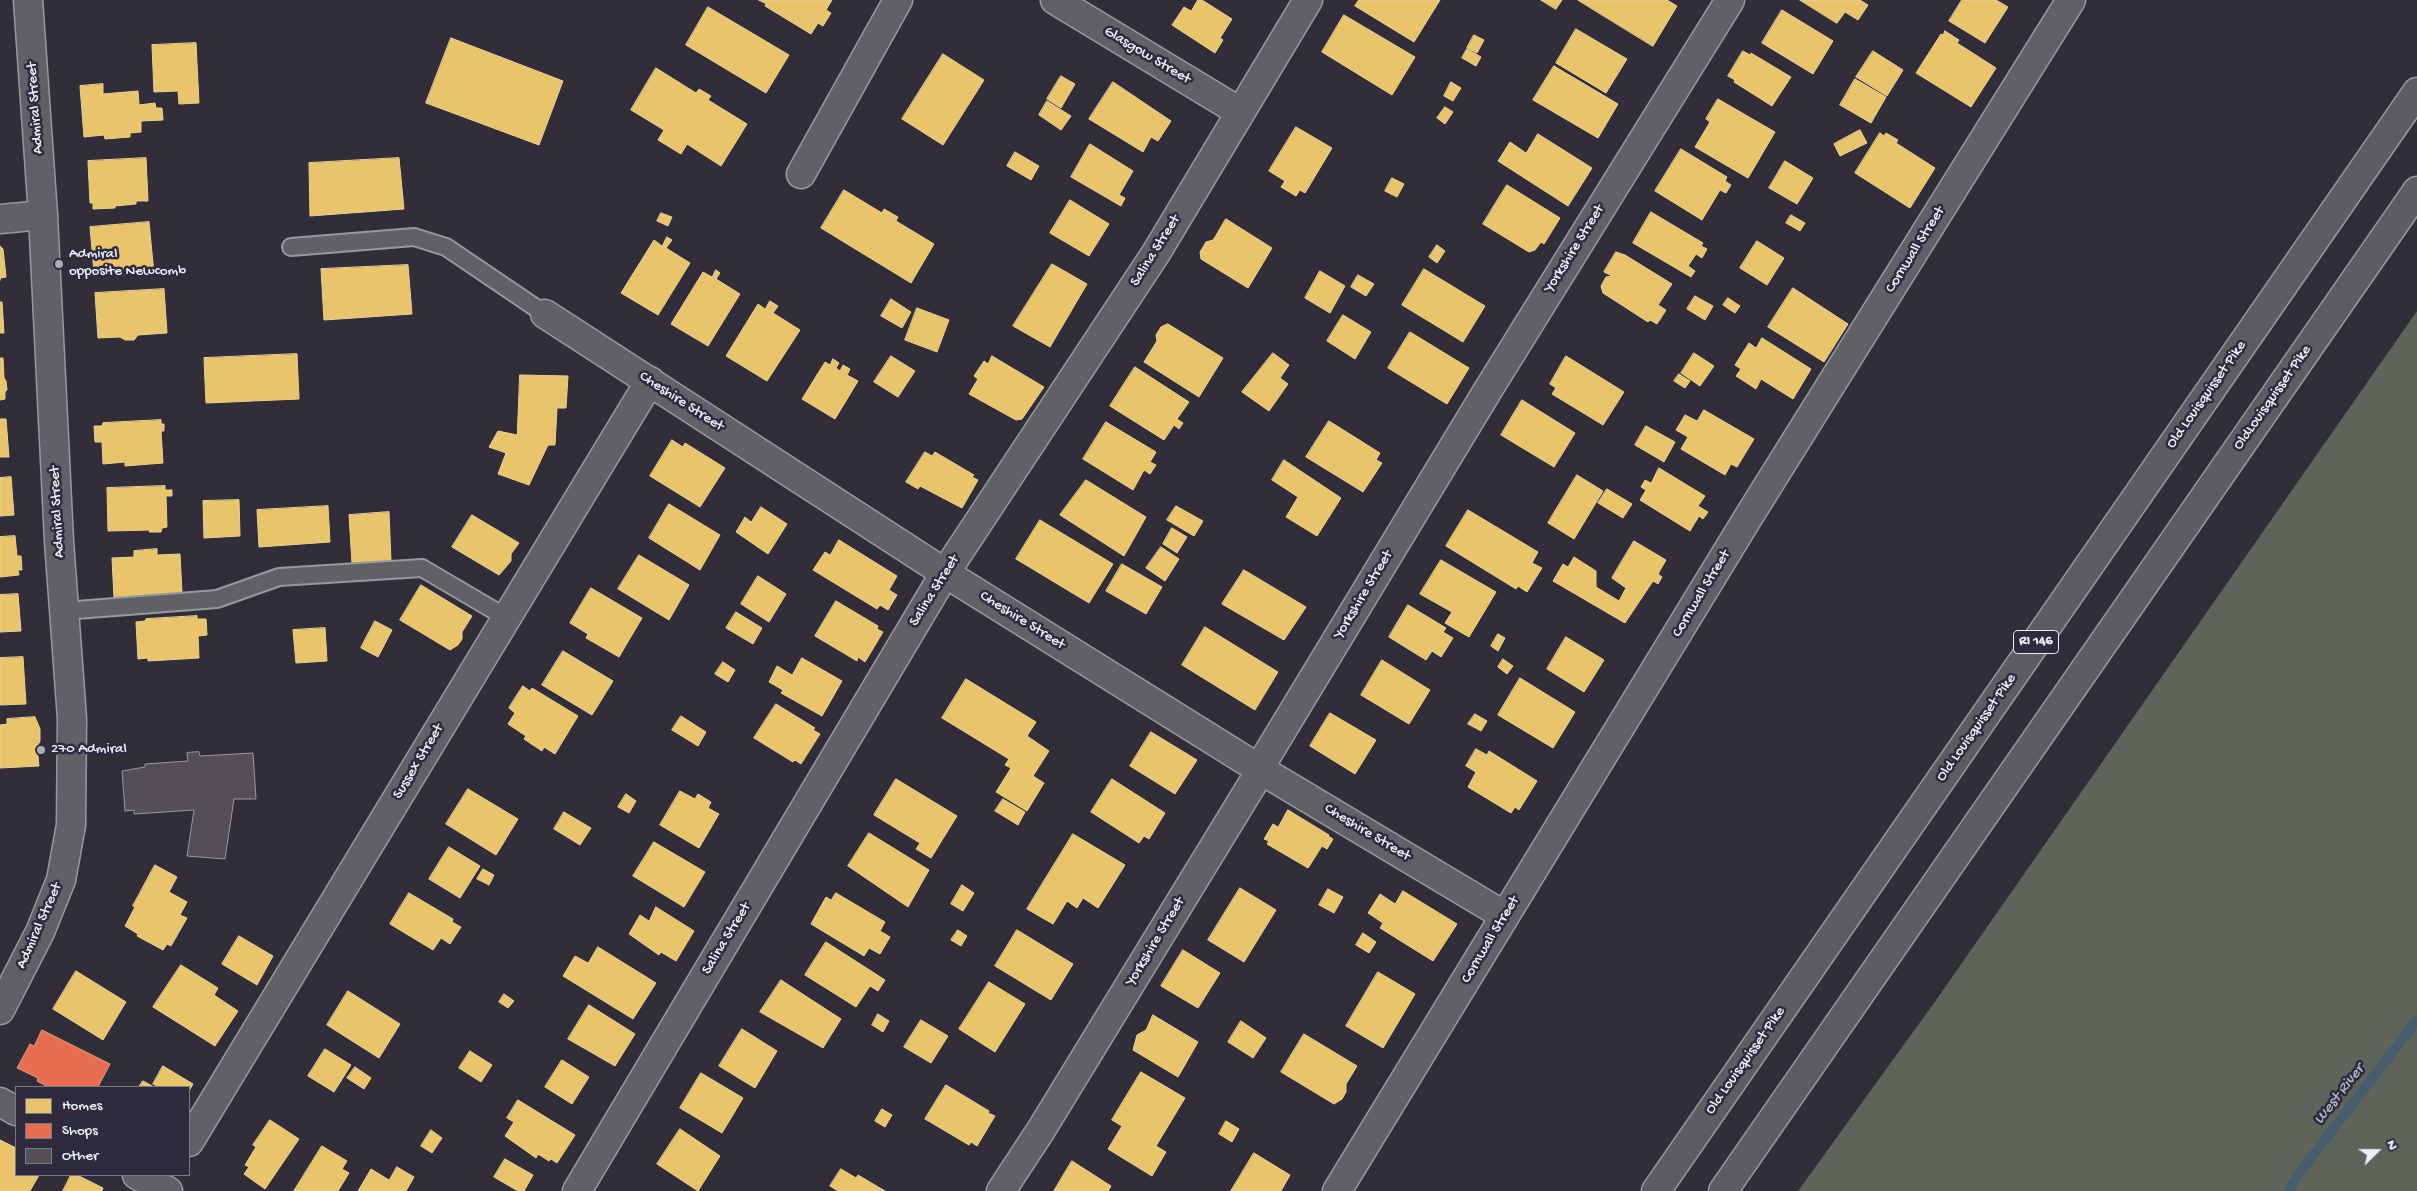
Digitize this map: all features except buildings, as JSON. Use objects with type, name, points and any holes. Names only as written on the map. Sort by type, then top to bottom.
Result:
[{"type":"highway","name":"Old Louisquisset Pike","points":[[1656,1191],[2417,92]]},
{"type":"highway","name":"OldLouisquisset Pike","points":[[1723,1191],[2417,191]]},
{"type":"street","name":"Admiral Street","points":[[0,1010],[40,932],[61,880],[71,825],[72,718],[64,611],[44,215],[28,0]]},
{"type":"street","points":[[801,174],[898,0]]},
{"type":"street","name":"Glasgow Street","points":[[1055,0],[1240,112]]},
{"type":"street","name":"Salina Street","points":[[577,1191],[944,573],[1156,253],[1308,0]]},
{"type":"street","name":"Yorkshire Street","points":[[1001,1191],[1041,1130],[1261,770],[1264,760],[1483,398],[1730,0]]},
{"type":"street","name":"Cornwall Street","points":[[1337,1191],[1744,525],[2071,0]]},
{"type":"street","points":[[0,219],[44,215]]},
{"type":"street","name":"Cheshire Street","points":[[545,314],[944,573],[1261,770],[1506,916]]},
{"type":"street","name":"Sussex Street","points":[[190,1140],[650,381]]},
{"type":"street","points":[[0,1102],[15,1110]]},
{"type":"street","points":[[140,1176],[166,1184]]},
{"type":"lane","points":[[291,247],[414,237],[446,248],[545,314]]},
{"type":"lane","points":[[64,611],[217,599],[279,578],[422,568],[507,618]]},
{"type":"shaded area","points":[[2417,311],[2417,1191],[1798,1191],[1934,1003]]},
{"type":"waterway","name":"West River","points":[[2289,1191],[2297,1176],[2417,1020]]},
{"type":"place","name":"Admiral opposite Newcomb","points":[[59,264]]},
{"type":"place","name":"270 Admiral","points":[[41,750]]}]
